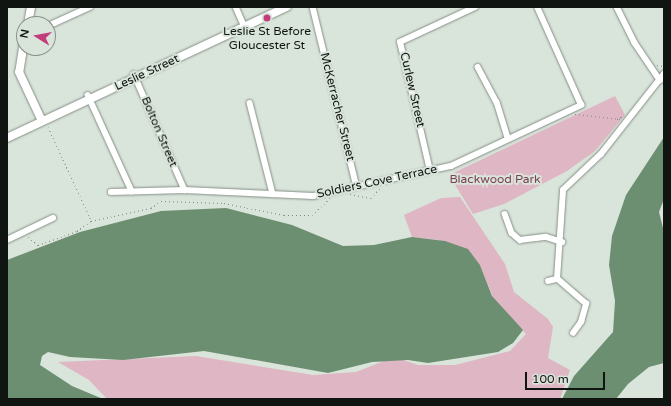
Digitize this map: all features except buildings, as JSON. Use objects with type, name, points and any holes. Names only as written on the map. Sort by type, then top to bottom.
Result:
[{"type":"street","points":[[56,20],[90,7]]},
{"type":"street","points":[[236,7],[244,25]]},
{"type":"street","name":"Leslie Street","points":[[244,25],[276,7]]},
{"type":"street","name":"Leslie Street","points":[[7,138],[89,97],[244,25],[287,7]]},
{"type":"street","name":"McKerracher Street","points":[[313,7],[356,184]]},
{"type":"street","name":"Curlew Street","points":[[430,171],[400,42],[474,7]]},
{"type":"street","name":"Soldiers Cove Terrace","points":[[111,192],[132,190],[184,190],[313,196],[356,184],[451,166],[581,104],[537,7]]},
{"type":"street","points":[[617,7],[635,43],[660,80]]},
{"type":"street","points":[[22,56],[19,72],[42,121]]},
{"type":"street","points":[[478,67],[497,102],[508,138]]},
{"type":"street","points":[[557,279],[562,242],[563,190],[601,154],[664,74]]},
{"type":"street","name":"Bolton Street","points":[[135,76],[184,190]]},
{"type":"street","points":[[89,97],[132,190]]},
{"type":"street","points":[[250,103],[273,194]]},
{"type":"street","name":"Leslie Street","points":[[7,133],[42,121]]},
{"type":"street","points":[[505,214],[512,233],[520,240],[546,237],[562,242]]},
{"type":"street","points":[[7,240],[53,218]]},
{"type":"street","points":[[548,281],[557,279]]},
{"type":"street","points":[[557,279],[586,304],[581,322],[572,333]]},
{"type":"path","points":[[574,114],[611,121],[631,117]]},
{"type":"path","points":[[42,121],[91,221]]},
{"type":"green space","name":"Blackwood Park","points":[[615,96],[625,115],[595,151],[567,171],[504,204],[473,214],[449,175]]},
{"type":"green space","points":[[460,197],[505,264],[514,292],[548,319],[553,327],[548,358],[570,370],[560,399],[107,399],[89,380],[58,362],[196,356],[313,375],[356,372],[394,357],[418,365],[455,365],[510,351],[526,334],[495,302],[480,265],[439,240],[412,237],[404,215],[441,198]]},
{"type":"shaded area","points":[[664,137],[664,199],[659,212],[664,232],[664,363],[649,367],[628,384],[616,399],[562,399],[574,376],[613,332],[615,301],[609,265],[612,236],[626,195]]},
{"type":"shaded area","points":[[226,208],[292,225],[343,246],[374,245],[412,237],[445,241],[468,249],[480,265],[492,296],[523,330],[513,343],[498,352],[428,363],[408,360],[372,362],[328,373],[204,351],[123,360],[70,357],[48,352],[42,356],[40,365],[72,386],[103,399],[7,399],[7,260],[80,232],[161,211]]},
{"type":"place","name":"Leslie St Before Gloucester St","points":[[267,18]]}]
